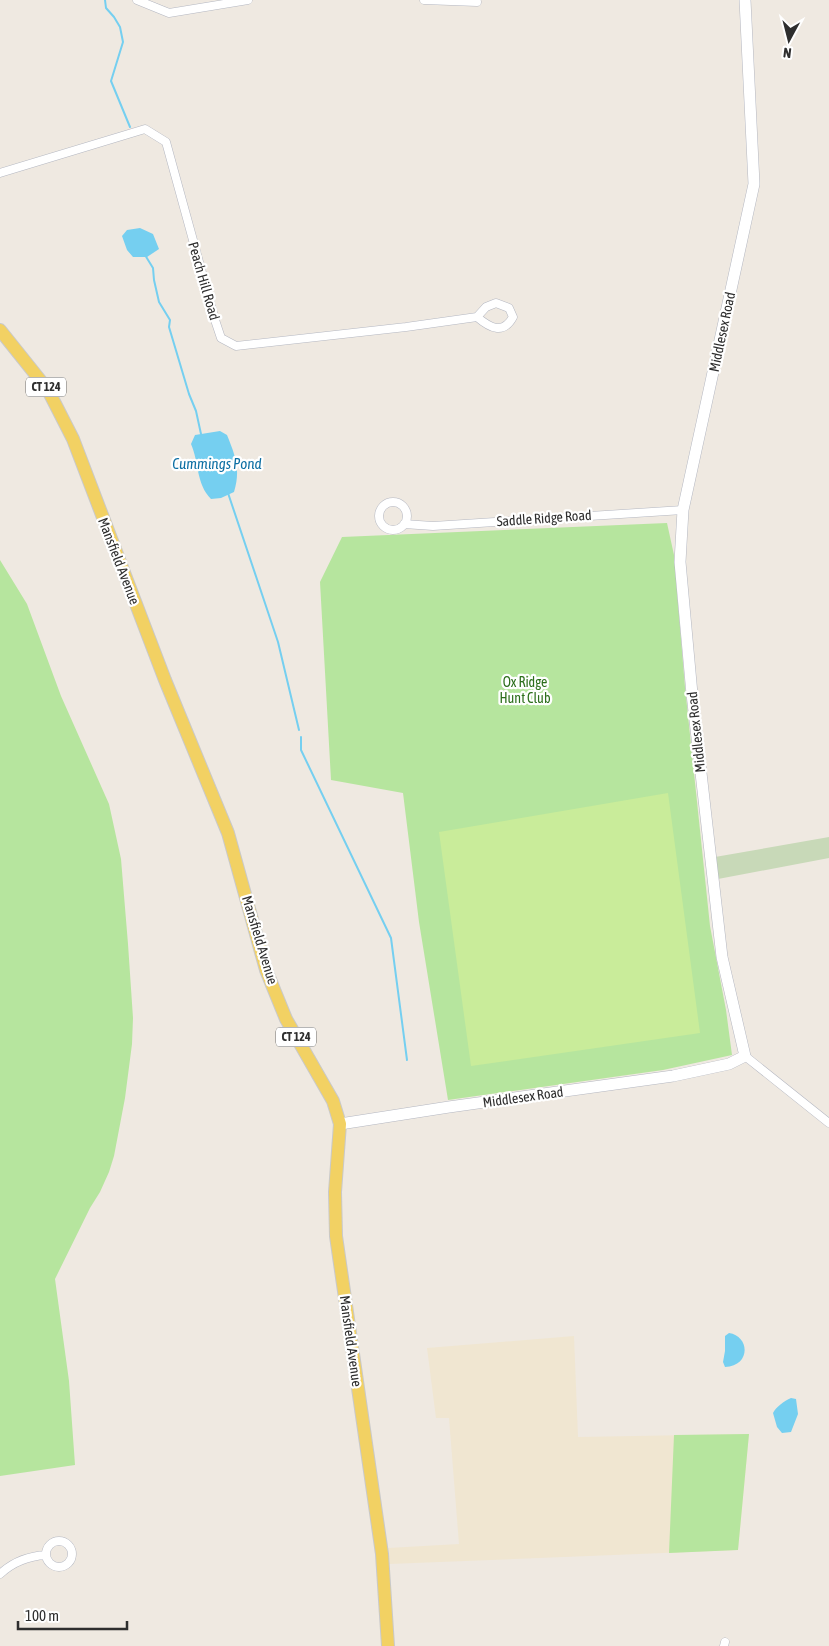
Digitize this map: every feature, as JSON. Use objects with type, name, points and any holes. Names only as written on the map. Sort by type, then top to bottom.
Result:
[{"type":"main road","name":"Middlesex Road","points":[[340,1124],[673,1076],[729,1064],[745,1056],[722,957],[692,694],[680,562],[683,510],[754,184],[744,0]]},
{"type":"main road","name":"Mansfield Avenue","points":[[0,330],[48,390],[73,439],[164,680],[228,833],[266,970],[286,1019],[333,1101],[340,1124],[335,1192],[336,1236],[382,1554],[388,1646]]},
{"type":"street","points":[[137,0],[169,13],[248,0]]},
{"type":"street","points":[[424,0],[477,2]]},
{"type":"street","name":"Peach Hill Road","points":[[0,173],[145,130],[166,142],[221,338],[236,346],[477,317]]},
{"type":"street","name":"Saddle Ridge Road","points":[[404,524],[433,526],[683,510]]},
{"type":"street","points":[[745,1056],[829,1123]]},
{"type":"street","points":[[0,1574],[11,1564],[38,1555],[46,1555]]},
{"type":"shaded area","points":[[574,1336],[578,1437],[749,1434],[738,1550],[389,1564],[388,1548],[459,1544],[449,1418],[436,1418],[427,1348]]},
{"type":"green space","name":"Ox Ridge Hunt Club","points":[[667,523],[674,555],[685,687],[710,926],[726,1010],[732,1055],[663,1070],[448,1100],[419,922],[403,793],[331,780],[320,582],[342,537]]},
{"type":"green space","points":[[0,560],[27,604],[61,696],[109,804],[121,859],[133,1018],[132,1044],[125,1098],[114,1156],[100,1192],[90,1208],[55,1279],[69,1381],[75,1465],[0,1476]]},
{"type":"green space","points":[[668,793],[700,1033],[471,1066],[439,832]]},
{"type":"green space","points":[[829,837],[829,858],[718,879],[715,857]]},
{"type":"green space","points":[[749,1434],[738,1550],[669,1553],[674,1435]]},
{"type":"water","points":[[140,228],[153,234],[159,249],[147,257],[133,257],[127,250],[122,236],[127,230]]},
{"type":"water","name":"Cummings Pond","points":[[220,431],[227,435],[235,456],[237,469],[236,484],[234,492],[221,498],[211,499],[200,480],[191,444],[195,435]]},
{"type":"water","points":[[729,1333],[741,1339],[745,1351],[740,1362],[725,1367],[723,1362],[725,1336]]},
{"type":"water","points":[[791,1398],[796,1399],[798,1414],[791,1432],[782,1433],[777,1427],[773,1413],[780,1404]]},
{"type":"waterway","points":[[105,0],[106,8],[120,27],[123,42],[111,81],[130,127]]},
{"type":"waterway","points":[[145,255],[153,268],[159,302],[170,320],[169,327],[196,411],[201,434]]},
{"type":"waterway","points":[[228,493],[278,642],[299,730]]},
{"type":"waterway","points":[[301,737],[301,750],[391,938],[407,1060]]}]
